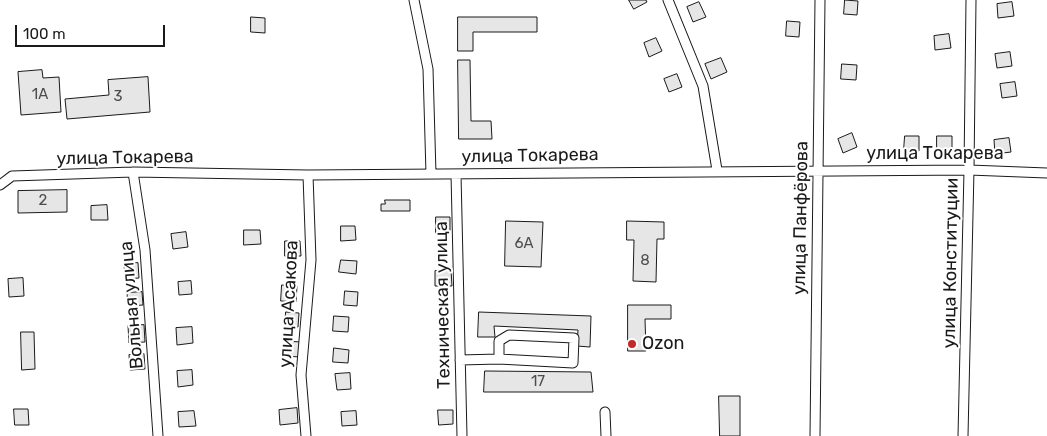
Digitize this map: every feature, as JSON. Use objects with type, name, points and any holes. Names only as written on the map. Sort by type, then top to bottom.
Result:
[{"type":"street","points":[[414,0],[428,69],[431,174]]},
{"type":"street","points":[[668,0],[703,86],[717,170]]},
{"type":"street","name":"улица Панфёрова","points":[[815,436],[820,0]]},
{"type":"street","name":"улица Конституции","points":[[964,436],[970,0]]},
{"type":"street","name":"улица Токарева","points":[[0,185],[12,176],[133,172],[308,175],[717,170],[969,170],[1047,173]]},
{"type":"street","name":"Вольная улица","points":[[133,172],[145,250],[158,436]]},
{"type":"street","name":"Техническая улица","points":[[456,174],[462,436]]},
{"type":"street","name":"улица Асакова","points":[[306,436],[301,375],[311,260],[308,175]]},
{"type":"street","points":[[460,360],[499,359],[573,363],[574,338],[509,335],[499,341],[499,359]]},
{"type":"street","points":[[606,412],[606,436]]},
{"type":"building","points":[[629,0],[646,0],[647,2],[634,9]]},
{"type":"building","points":[[845,0],[858,1],[857,15],[844,14]]},
{"type":"building","points":[[699,2],[706,17],[693,22],[687,7]]},
{"type":"building","points":[[1012,2],[1014,16],[998,18],[997,4]]},
{"type":"building","points":[[251,17],[265,18],[265,33],[251,32]]},
{"type":"building","points":[[458,17],[537,17],[537,32],[473,32],[473,51],[458,51]]},
{"type":"building","points":[[787,21],[800,22],[799,37],[786,36]]},
{"type":"building","points":[[949,34],[951,48],[935,50],[934,36]]},
{"type":"building","points":[[656,38],[662,51],[649,57],[644,43]]},
{"type":"building","points":[[1010,52],[1012,66],[997,68],[995,54]]},
{"type":"building","points":[[721,58],[727,72],[711,79],[705,64]]},
{"type":"building","points":[[458,60],[470,60],[471,121],[491,121],[492,139],[459,139]]},
{"type":"building","points":[[842,64],[857,65],[856,80],[841,79]]},
{"type":"building","points":[[42,70],[43,78],[59,77],[61,112],[21,115],[18,72]]},
{"type":"building","points":[[677,74],[682,87],[669,92],[664,79]]},
{"type":"building","points":[[148,77],[150,112],[67,119],[65,99],[109,95],[108,80]]},
{"type":"building","points":[[1015,82],[1017,96],[1002,98],[1000,84]]},
{"type":"building","points":[[852,133],[857,147],[843,153],[838,139]]},
{"type":"building","points":[[905,136],[919,136],[919,151],[904,150]]},
{"type":"building","points":[[937,136],[952,136],[952,151],[937,151]]},
{"type":"building","points":[[1009,138],[1011,152],[995,154],[994,140]]},
{"type":"building","points":[[67,190],[67,212],[18,213],[18,191]]},
{"type":"building","points":[[385,200],[410,200],[410,211],[381,211],[381,204],[385,204]]},
{"type":"building","points":[[107,205],[108,220],[91,220],[91,206]]},
{"type":"building","points":[[436,217],[450,217],[450,233],[436,233]]},
{"type":"building","points":[[506,221],[543,222],[541,267],[505,266]]},
{"type":"building","points":[[627,221],[664,222],[664,239],[657,239],[656,282],[633,281],[634,240],[627,240]]},
{"type":"building","points":[[341,226],[355,226],[356,240],[341,241]]},
{"type":"building","points":[[244,230],[260,230],[261,244],[244,245]]},
{"type":"building","points":[[186,232],[188,247],[173,249],[171,234]]},
{"type":"building","points":[[285,241],[300,241],[301,256],[285,256]]},
{"type":"building","points":[[341,260],[357,261],[356,274],[339,272]]},
{"type":"building","points":[[138,263],[139,278],[125,279],[124,264]]},
{"type":"building","points":[[451,270],[452,286],[435,286],[435,271]]},
{"type":"building","points":[[23,278],[24,296],[9,297],[8,279]]},
{"type":"building","points":[[191,281],[192,294],[179,295],[178,282]]},
{"type":"building","points":[[282,285],[297,286],[296,302],[281,301]]},
{"type":"building","points":[[345,291],[358,292],[357,306],[344,305]]},
{"type":"building","points":[[142,292],[143,305],[128,306],[127,293]]},
{"type":"building","points":[[628,305],[671,305],[671,319],[645,319],[646,351],[628,351]]},
{"type":"building","points":[[286,312],[299,313],[298,327],[285,326]]},
{"type":"building","points":[[479,312],[591,316],[590,347],[577,346],[578,330],[494,326],[495,337],[478,337]]},
{"type":"building","points":[[334,316],[349,317],[348,332],[333,331]]},
{"type":"building","points":[[144,325],[145,342],[129,343],[128,326]]},
{"type":"building","points":[[192,327],[193,343],[177,345],[176,328]]},
{"type":"building","points":[[21,332],[34,332],[35,369],[22,370]]},
{"type":"building","points":[[285,341],[301,342],[300,357],[284,356]]},
{"type":"building","points":[[334,348],[349,350],[348,363],[333,362]]},
{"type":"building","points":[[144,354],[145,369],[130,370],[129,355]]},
{"type":"building","points":[[192,370],[193,385],[178,387],[177,371]]},
{"type":"building","points":[[485,371],[591,372],[593,392],[484,392]]},
{"type":"building","points":[[350,373],[351,389],[337,390],[335,374]]},
{"type":"building","points":[[719,396],[740,396],[740,436],[720,436]]},
{"type":"building","points":[[297,408],[298,423],[280,425],[279,410]]},
{"type":"building","points":[[14,409],[28,409],[29,425],[15,425]]},
{"type":"building","points":[[438,410],[453,410],[453,424],[439,425]]},
{"type":"building","points":[[194,411],[196,426],[179,427],[178,412]]},
{"type":"building","points":[[356,411],[357,425],[342,426],[341,412]]},
{"type":"place","name":"Ozon","points":[[632,344]]}]
